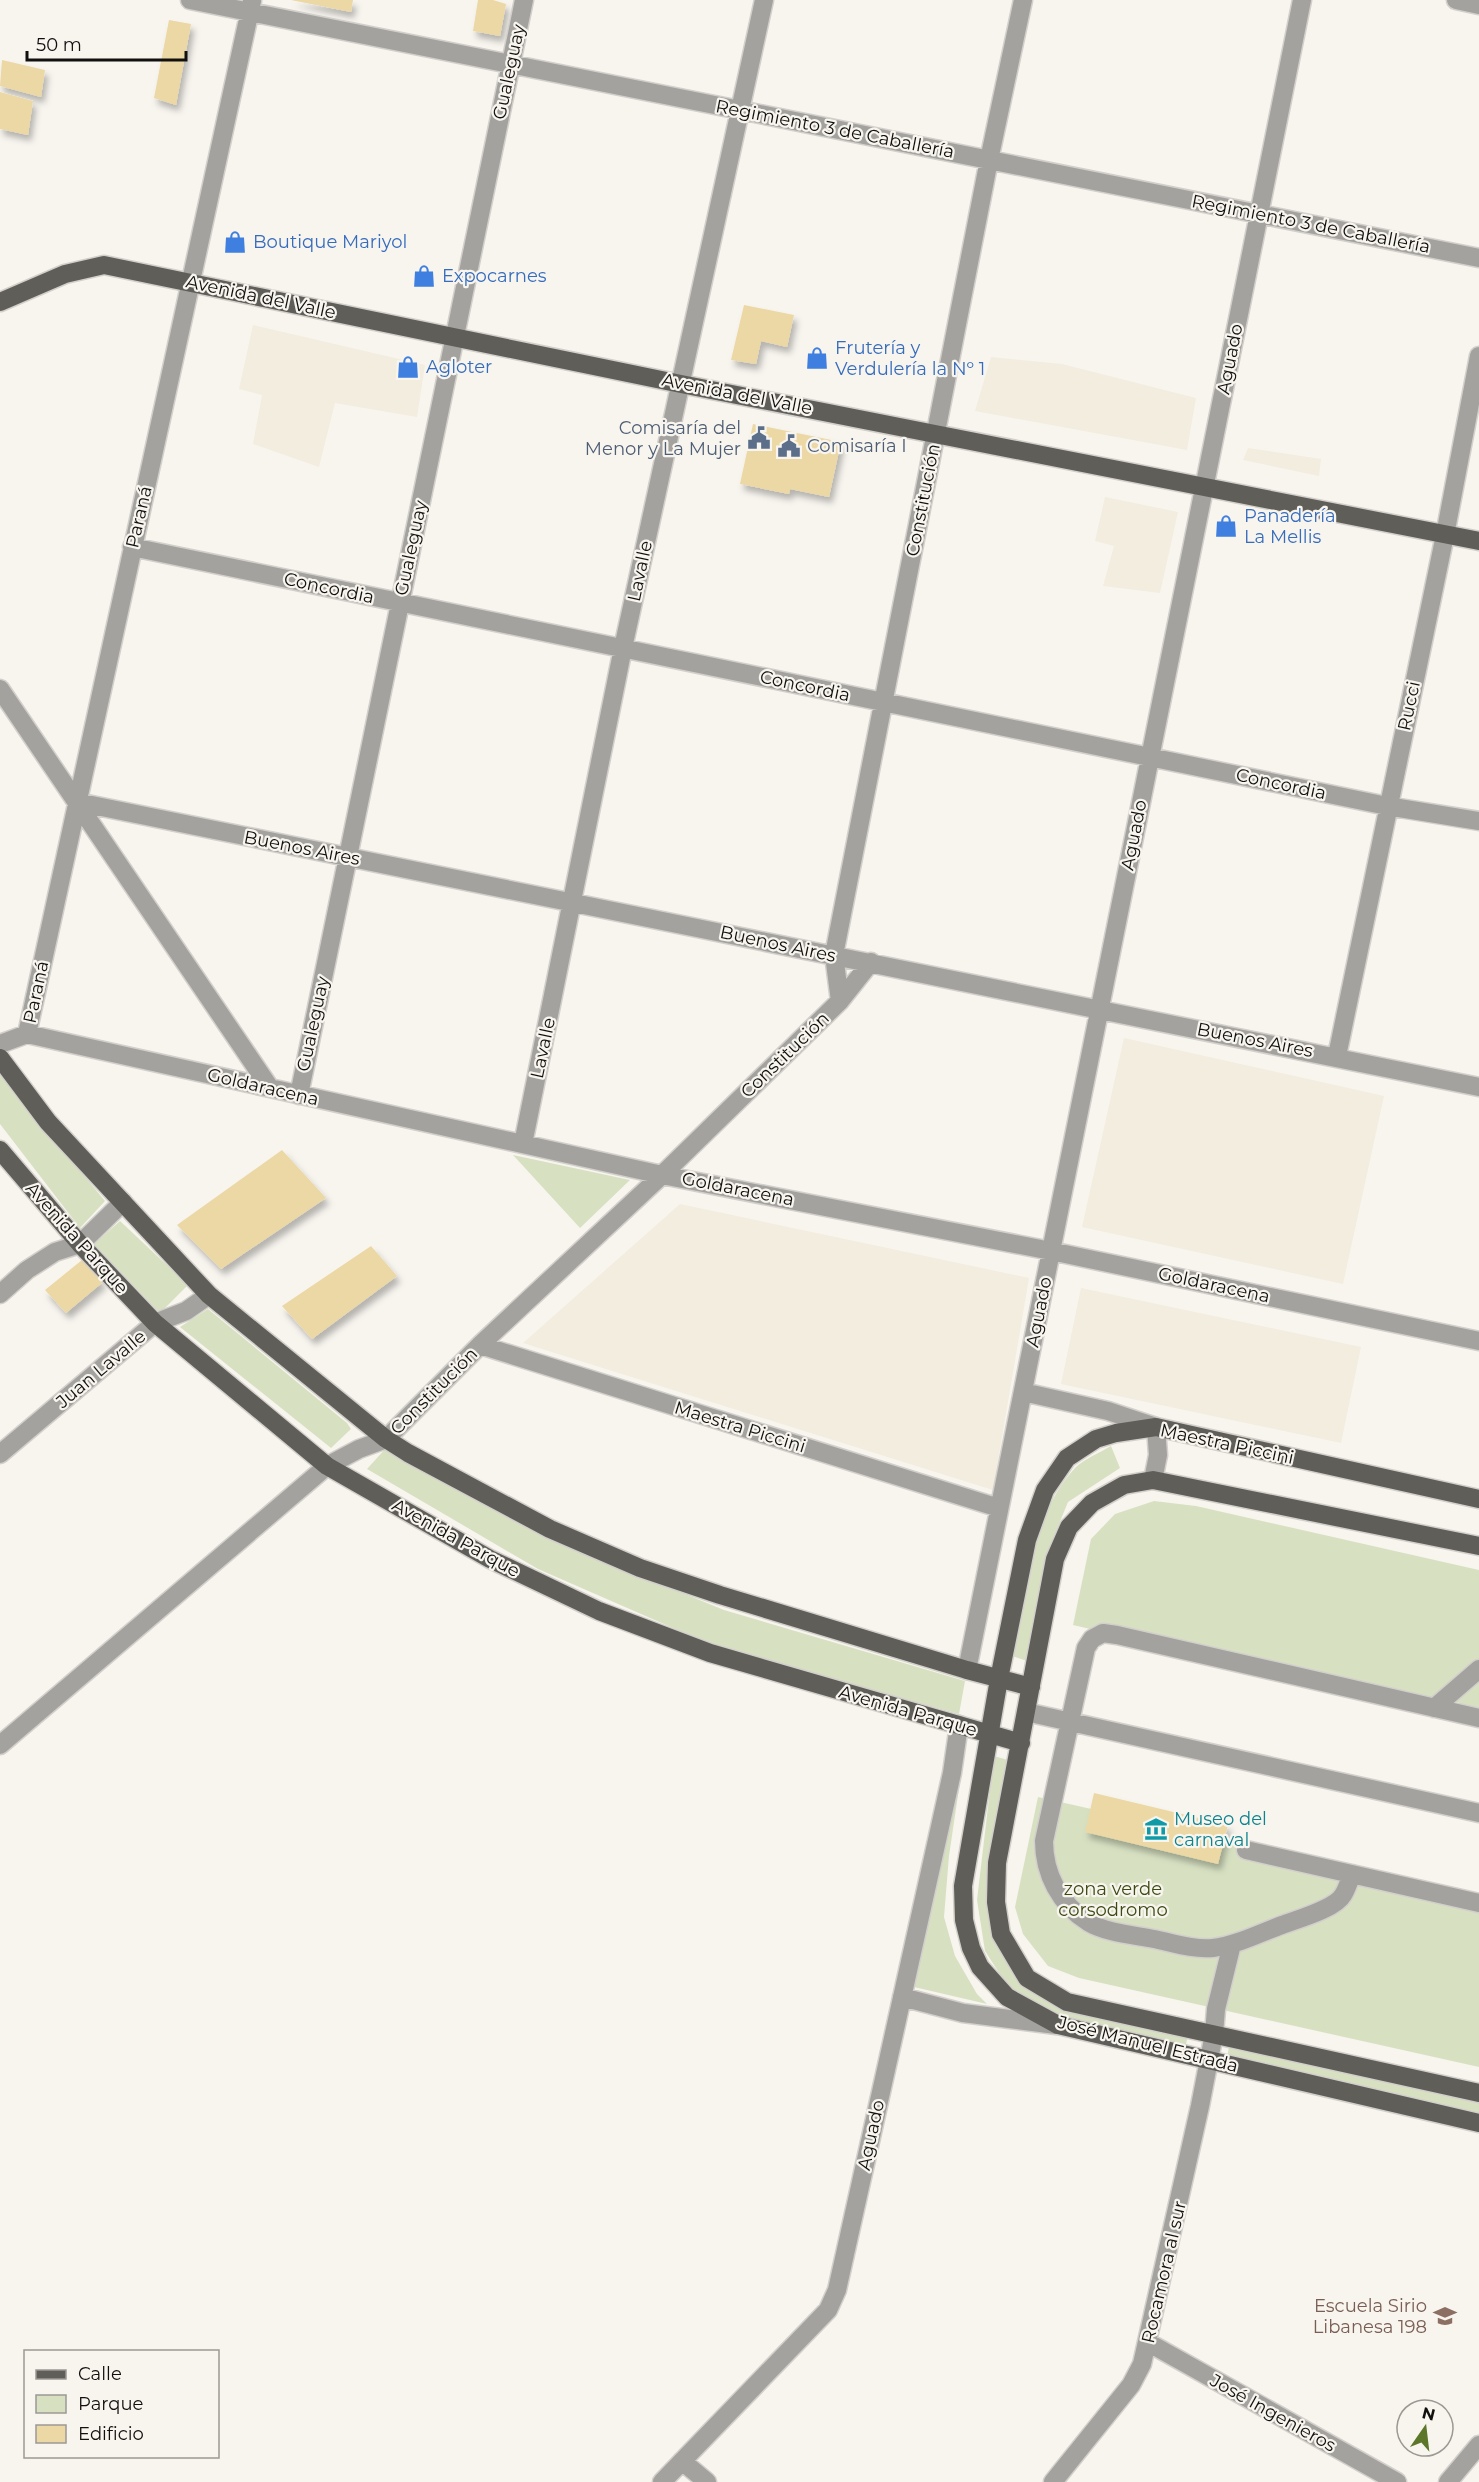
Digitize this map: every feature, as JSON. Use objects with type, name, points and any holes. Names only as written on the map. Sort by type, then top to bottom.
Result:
[{"type":"main road","name":"Avenida del Valle","points":[[0,302],[64,274],[104,265],[681,384],[1479,541]]},
{"type":"main road","points":[[0,1058],[48,1122],[209,1295],[386,1439],[550,1529],[640,1568],[720,1595],[1030,1687],[1055,1559],[1069,1527],[1092,1503],[1124,1485],[1153,1480],[1479,1546]]},
{"type":"main road","name":"Avenida Parque","points":[[0,1150],[80,1244],[155,1323],[327,1466],[490,1559],[599,1611],[710,1653],[1021,1743]]},
{"type":"main road","name":"Maestra Piccini","points":[[999,1678],[1027,1540],[1045,1490],[1067,1458],[1096,1439],[1116,1433],[1156,1427],[1479,1499]]},
{"type":"main road","name":"José Manuel Estrada","points":[[999,1678],[963,1886],[964,1920],[971,1948],[980,1967],[1007,1997],[1058,2025],[1479,2123]]},
{"type":"main road","name":"José Manuel Estrada","points":[[1030,1687],[997,1863],[996,1902],[1000,1934],[1027,1977],[1067,2002],[1479,2093]]},
{"type":"street","name":"Regimiento 3 de Caballería","points":[[190,0],[251,6],[511,64],[1479,258]]},
{"type":"street","name":"Gualeguay","points":[[299,1095],[524,0]]},
{"type":"street","name":"Lavalle","points":[[523,1144],[574,902],[623,648],[764,0]]},
{"type":"street","name":"Constitución","points":[[840,1001],[834,955],[989,160],[1023,0]]},
{"type":"street","name":"Aguado","points":[[967,1670],[1302,0]]},
{"type":"street","points":[[1456,0],[1479,5]]},
{"type":"street","name":"Paraná","points":[[27,1034],[251,6]]},
{"type":"street","name":"Rucci","points":[[1337,1056],[1445,535],[1479,356]]},
{"type":"street","name":"Concordia","points":[[132,547],[1388,806],[1479,821]]},
{"type":"street","points":[[0,690],[270,1088]]},
{"type":"street","name":"Buenos Aires","points":[[77,802],[1337,1056],[1479,1087]]},
{"type":"street","name":"Constitución","points":[[0,1744],[327,1466],[359,1449],[386,1439],[480,1345],[662,1174],[840,1001],[871,963]]},
{"type":"street","points":[[0,1044],[27,1034]]},
{"type":"street","name":"Goldaracena","points":[[27,1034],[662,1174],[1051,1251],[1479,1341]]},
{"type":"street","points":[[0,1294],[27,1270],[55,1252],[80,1244],[123,1202]]},
{"type":"street","name":"Juan Lavalle","points":[[0,1454],[155,1323],[186,1311],[209,1295]]},
{"type":"street","name":"Maestra Piccini","points":[[480,1345],[999,1508]]},
{"type":"street","points":[[1023,1392],[1108,1412],[1156,1427],[1158,1455],[1153,1480]]},
{"type":"street","points":[[1352,1874],[1343,1897],[1320,1911],[1232,1944],[1212,1948],[1192,1947],[1110,1930],[1089,1922],[1060,1895],[1051,1880],[1044,1861],[1044,1841],[1086,1648],[1092,1639],[1103,1633],[1479,1718]]},
{"type":"street","points":[[1434,1708],[1479,1669]]},
{"type":"street","points":[[1026,1712],[1479,1813]]},
{"type":"street","name":"Aguado","points":[[662,2482],[828,2310],[841,2275],[952,1773],[959,1725]]},
{"type":"street","points":[[1246,1850],[1479,1903]]},
{"type":"street","name":"Rocamora al sur","points":[[1053,2482],[1131,2385],[1142,2364],[1149,2343],[1209,2060],[1216,2009],[1232,1944]]},
{"type":"street","points":[[902,1997],[963,2013],[1058,2025]]},
{"type":"street","name":"José Ingenieros","points":[[1149,2343],[1397,2482]]},
{"type":"street","points":[[1448,2482],[1479,2445]]},
{"type":"street","points":[[682,2461],[707,2482]]},
{"type":"shaded area","points":[[253,325],[425,365],[417,417],[335,403],[319,467],[253,444],[262,395],[239,389]]},
{"type":"shaded area","points":[[991,357],[1062,364],[1196,398],[1187,450],[975,411]]},
{"type":"shaded area","points":[[1248,448],[1321,459],[1319,476],[1243,460]]},
{"type":"shaded area","points":[[1105,497],[1178,512],[1160,593],[1103,586],[1114,546],[1095,541]]},
{"type":"shaded area","points":[[1124,1038],[1384,1096],[1343,1284],[1082,1227]]},
{"type":"shaded area","points":[[680,1204],[1029,1278],[993,1490],[523,1343]]},
{"type":"shaded area","points":[[1081,1288],[1361,1347],[1341,1443],[1061,1384]]},
{"type":"green space","points":[[0,1073],[105,1201],[80,1228],[0,1124]]},
{"type":"green space","points":[[513,1155],[630,1180],[580,1228]]},
{"type":"green space","points":[[120,1221],[188,1285],[160,1313],[94,1244]]},
{"type":"green space","points":[[208,1309],[347,1423],[351,1429],[331,1448],[180,1327]]},
{"type":"green space","points":[[1111,1446],[1120,1468],[1068,1502],[1052,1541],[1030,1662],[1012,1656],[1032,1557],[1048,1508],[1060,1487],[1075,1468]]},
{"type":"green space","points":[[386,1448],[548,1538],[724,1610],[965,1681],[959,1714],[712,1645],[538,1569],[367,1469]]},
{"type":"green space","points":[[1154,1501],[1196,1506],[1479,1570],[1479,1720],[1073,1625],[1091,1539],[1115,1514]]},
{"type":"green space","points":[[994,1756],[1008,1760],[990,1899],[1023,1983],[1188,2035],[1185,2049],[1057,2018],[1012,1993],[985,1951],[977,1900]]},
{"type":"green space","points":[[961,1775],[949,1856],[944,1917],[955,1956],[977,1994],[987,2004],[914,1987]]},
{"type":"green space","name":"zona verde corsodromo","points":[[1038,1797],[1479,1896],[1479,2067],[1079,1978],[1048,1966],[1023,1934],[1015,1907]]},
{"type":"green space","points":[[1230,2042],[1479,2100],[1479,2116],[1227,2057]]},
{"type":"building","points":[[291,0],[353,0],[351,12]]},
{"type":"building","points":[[478,0],[493,0],[506,4],[500,36],[473,31]]},
{"type":"building","points":[[169,20],[191,24],[176,105],[154,98]]},
{"type":"building","points":[[2,60],[45,70],[41,97],[0,86]]},
{"type":"building","points":[[0,92],[33,101],[28,135],[0,129]]},
{"type":"building","points":[[744,305],[794,315],[787,347],[761,341],[756,364],[731,360]]},
{"type":"building","points":[[753,424],[841,442],[829,497],[790,489],[789,494],[740,484]]},
{"type":"building","points":[[282,1150],[326,1198],[221,1269],[177,1225]]},
{"type":"building","points":[[371,1246],[397,1276],[312,1339],[282,1306]]},
{"type":"building","points":[[82,1260],[103,1282],[66,1313],[45,1290]]},
{"type":"building","name":"Museo del carnaval","points":[[1094,1793],[1228,1825],[1218,1864],[1085,1832]]},
{"type":"place","name":"Boutique Mariyol","points":[[235,242]]},
{"type":"place","name":"Expocarnes","points":[[424,276]]},
{"type":"place","name":"Frutería y Verdulería la Nº 1","points":[[817,358]]},
{"type":"place","name":"Agloter","points":[[408,367]]},
{"type":"place","name":"Comisaría del Menor y La Mujer","points":[[759,438]]},
{"type":"place","name":"Comisaría I","points":[[789,446]]},
{"type":"place","name":"Panadería La Mellis","points":[[1226,526]]},
{"type":"place","name":"Museo del carnaval","points":[[1156,1829]]},
{"type":"place","name":"Escuela Sirio Libanesa 198","points":[[1445,2316]]}]
